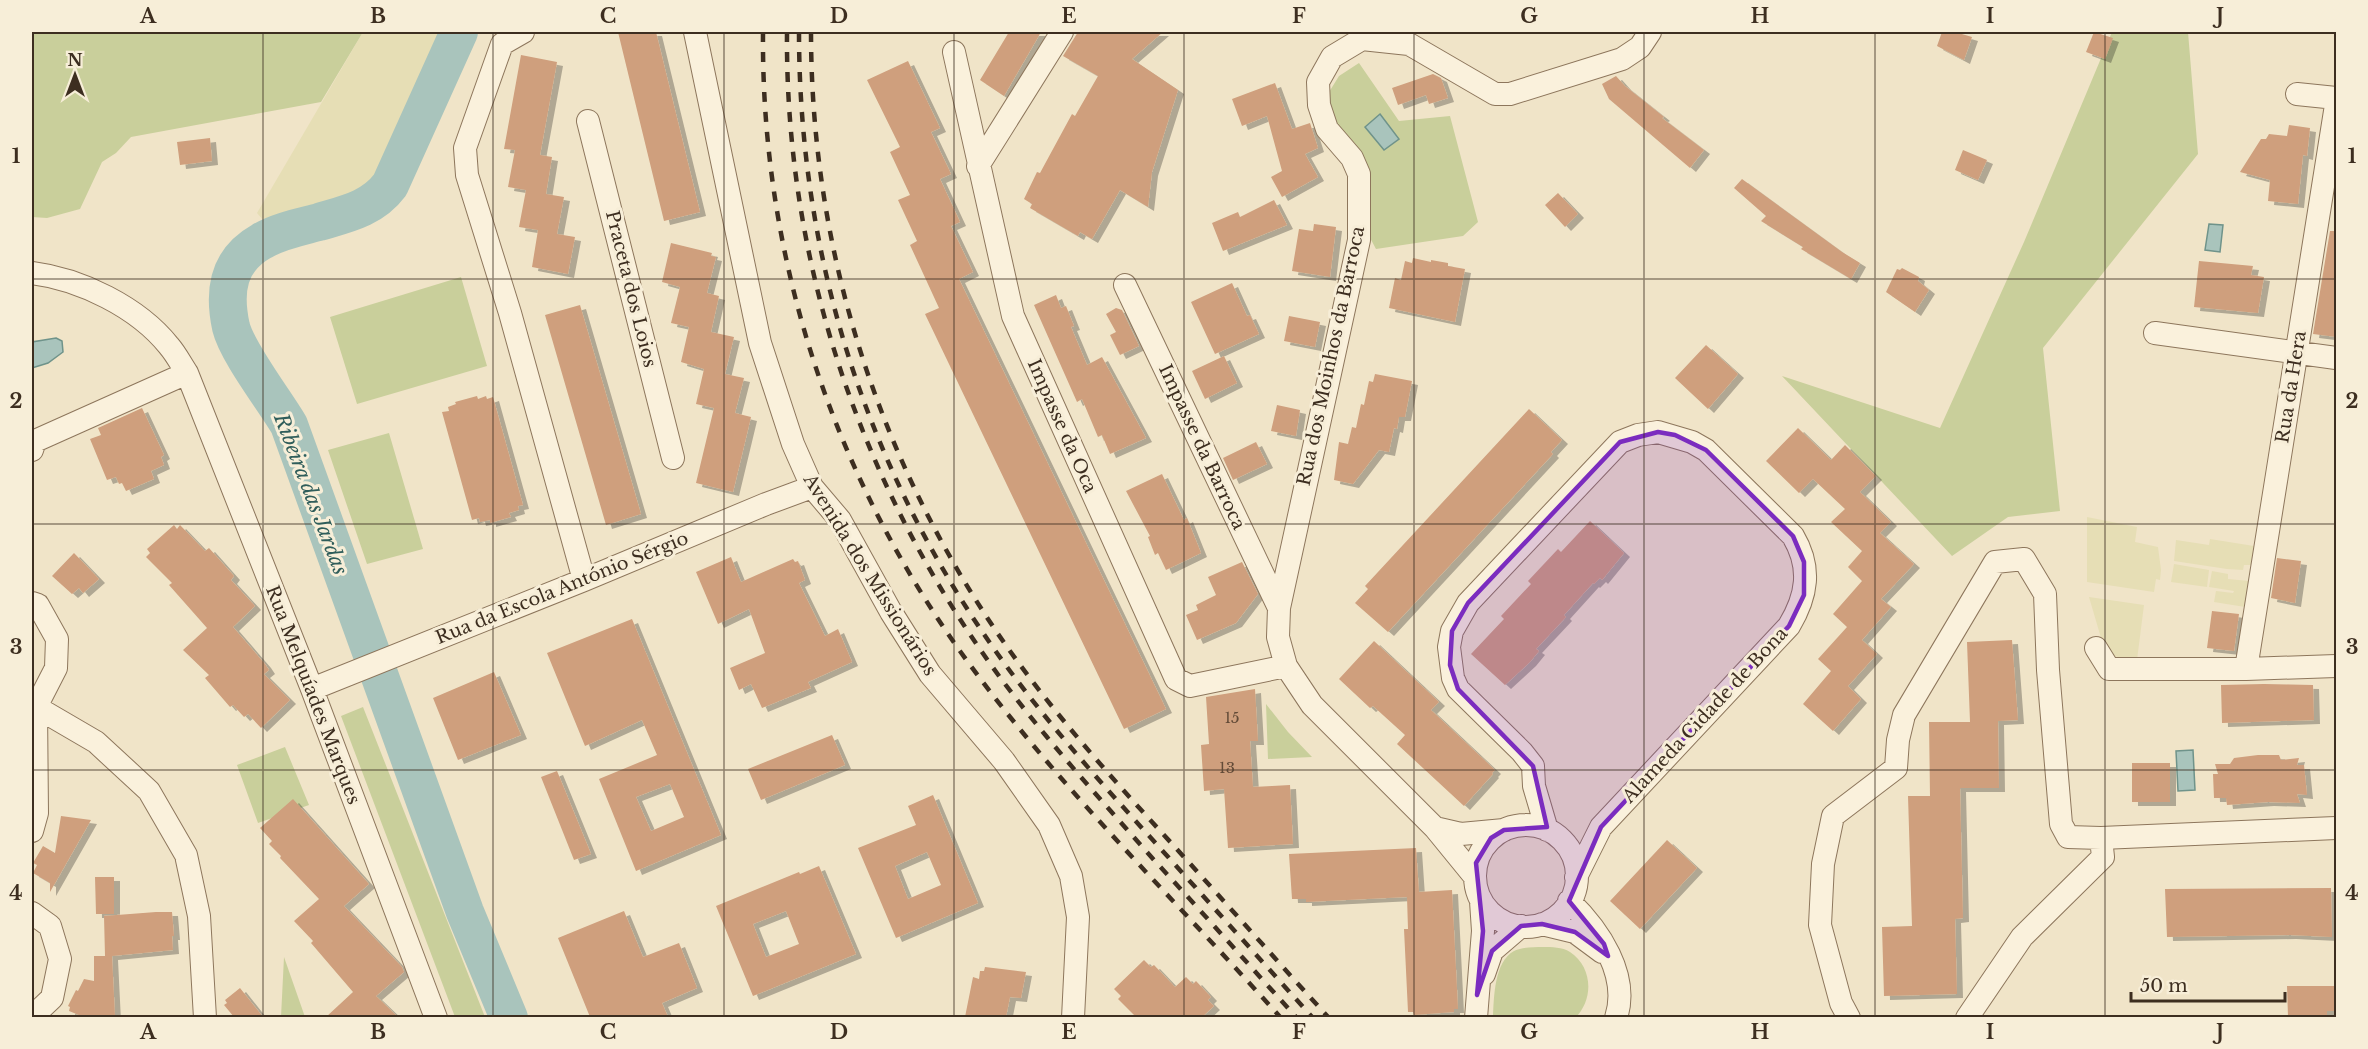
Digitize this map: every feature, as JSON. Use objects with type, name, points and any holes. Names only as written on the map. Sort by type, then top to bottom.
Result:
[{"type":"street","points":[[523,32],[502,44],[465,148],[466,176],[510,313],[585,580]]},
{"type":"street","name":"Avenida dos Missionários","points":[[695,32],[760,343],[793,444],[812,487],[840,520],[891,612],[930,674],[1004,761],[1049,825],[1071,876],[1078,917],[1073,1017]]},
{"type":"street","points":[[978,166],[1062,32]]},
{"type":"street","name":"Rua dos Moinhos da Barroca","points":[[1474,878],[1435,828],[1312,705],[1286,666],[1278,637],[1279,608],[1359,240],[1359,174],[1352,158],[1327,129],[1319,105],[1318,82],[1332,57],[1362,39],[1409,44],[1495,94],[1510,94],[1622,59],[1640,47],[1650,32]]},
{"type":"street","name":"Impasse da Oca","points":[[954,52],[1013,316],[1176,679],[1190,686],[1286,666]]},
{"type":"street","points":[[2298,94],[2337,98]]},
{"type":"street","name":"Rua da Hera","points":[[2246,669],[2337,105]]},
{"type":"street","name":"Praceta dos Loios","points":[[588,122],[673,458]]},
{"type":"street","name":"Rua Melquíades Marques","points":[[32,273],[52,275],[85,286],[141,318],[169,346],[187,373],[312,689],[436,1017]]},
{"type":"street","name":"Impasse da Barroca","points":[[1125,285],[1279,608]]},
{"type":"street","points":[[2155,333],[2337,358]]},
{"type":"street","points":[[32,450],[35,441],[187,373]]},
{"type":"street","name":"Alameda Cidade de Bona","points":[[1551,832],[1534,786],[1533,766],[1522,752],[1458,689],[1450,665],[1449,647],[1459,615],[1620,442],[1638,435],[1658,432],[1692,442],[1706,450],[1793,536],[1801,549],[1804,562],[1804,595],[1789,626],[1600,826],[1576,877]]},
{"type":"street","name":"Rua da Escola António Sérgio","points":[[312,689],[812,487]]},
{"type":"street","points":[[1845,1010],[1820,925],[1823,864],[1833,816],[1896,768],[1898,740],[1905,715],[1995,562],[2024,559],[2045,594],[2048,670],[2061,824],[2068,837],[2101,838],[2337,828]]},
{"type":"street","points":[[32,603],[38,605],[57,639],[56,668],[34,708],[37,813],[32,831]]},
{"type":"street","points":[[2096,648],[2109,669],[2246,669],[2337,666]]},
{"type":"street","points":[[34,708],[96,742],[149,791],[186,855],[199,916],[205,1017]]},
{"type":"street","points":[[1477,1006],[1483,932],[1481,901],[1474,878],[1476,863],[1482,849],[1491,838],[1510,828],[1534,786]]},
{"type":"street","points":[[1435,828],[1461,834],[1526,825],[1551,832],[1600,826]]},
{"type":"street","points":[[1477,1006],[1492,951],[1532,925],[1562,911],[1569,901],[1576,877],[1571,852],[1551,832]]},
{"type":"street","points":[[1967,1017],[2022,937],[2103,857],[2101,838]]},
{"type":"street","points":[[1481,901],[1501,920],[1575,932],[1608,956]]},
{"type":"street","points":[[1569,901],[1604,944],[1616,972],[1620,1002],[1616,1017]]},
{"type":"street","points":[[32,913],[50,926],[60,960],[52,998],[32,1017]]},
{"type":"highlighted area","points":[[1658,432],[1675,435],[1706,450],[1793,536],[1804,562],[1804,595],[1789,626],[1601,827],[1569,901],[1604,944],[1608,956],[1575,932],[1542,924],[1521,926],[1492,951],[1477,995],[1483,931],[1476,863],[1491,838],[1504,830],[1547,827],[1533,766],[1458,689],[1450,665],[1452,631],[1468,603],[1620,442]]},
{"type":"shaded area","points":[[363,32],[453,32],[384,185],[270,228],[257,213]]},
{"type":"shaded area","points":[[2087,517],[2137,527],[2135,542],[2158,547],[2161,570],[2160,580],[2156,579],[2154,592],[2087,582]]},
{"type":"shaded area","points":[[2210,539],[2254,546],[2251,568],[2251,565],[2244,565],[2243,570],[2227,569],[2174,561],[2176,540],[2209,545]]},
{"type":"shaded area","points":[[2174,564],[2209,570],[2207,587],[2171,582]]},
{"type":"shaded area","points":[[2212,571],[2228,574],[2228,579],[2249,581],[2245,607],[2214,602],[2216,591],[2233,593],[2234,591],[2209,587]]},
{"type":"shaded area","points":[[2089,597],[2144,605],[2137,660],[2106,655]]},
{"type":"green space","points":[[32,32],[363,32],[321,102],[131,137],[116,153],[102,162],[80,209],[47,218],[32,217]]},
{"type":"green space","points":[[2112,32],[2188,32],[2198,154],[2043,348],[2060,511],[2008,517],[1952,556],[1782,376],[1940,428],[2024,242]]},
{"type":"green space","points":[[1359,63],[1399,121],[1450,116],[1478,222],[1463,236],[1376,249],[1368,234],[1329,115],[1326,97],[1339,76]]},
{"type":"green space","points":[[461,277],[487,366],[357,404],[330,317]]},
{"type":"green space","points":[[389,433],[423,549],[367,564],[328,450]]},
{"type":"green space","points":[[1266,704],[1288,732],[1312,757],[1268,759]]},
{"type":"green space","points":[[363,707],[485,1017],[455,1017],[341,716]]},
{"type":"green space","points":[[285,747],[309,805],[258,823],[237,765]]},
{"type":"green space","points":[[1532,947],[1567,950],[1578,958],[1587,975],[1588,993],[1581,1011],[1575,1018],[1493,1017],[1496,981],[1507,956],[1514,951]]},
{"type":"green space","points":[[284,957],[305,1017],[281,1017]]},
{"type":"water","points":[[1380,114],[1399,139],[1384,150],[1365,127]]},
{"type":"water","points":[[2209,224],[2223,225],[2220,252],[2205,250]]},
{"type":"water","points":[[56,338],[62,341],[63,352],[48,363],[32,368],[32,342]]},
{"type":"water","points":[[2193,750],[2195,790],[2178,791],[2176,751]]},
{"type":"building","points":[[618,32],[656,32],[700,212],[664,221]]},
{"type":"building","points":[[1009,32],[1041,32],[1004,96],[980,80]]},
{"type":"building","points":[[1078,32],[1163,32],[1132,59],[1178,90],[1152,172],[1148,207],[1120,190],[1092,239],[1080,232],[1078,236],[1030,208],[1032,204],[1024,199],[1037,172],[1040,173],[1072,114],[1075,116],[1098,76],[1063,56]]},
{"type":"building","points":[[1942,32],[1955,32],[1972,37],[1964,60],[1937,46]]},
{"type":"building","points":[[2094,32],[2113,38],[2105,59],[2086,52]]},
{"type":"building","points":[[521,55],[557,62],[540,155],[552,157],[546,194],[564,197],[557,234],[575,237],[568,274],[532,267],[538,230],[519,227],[526,190],[508,187],[515,150],[504,149]]},
{"type":"building","points":[[908,61],[940,128],[931,132],[951,174],[940,179],[960,222],[951,226],[973,272],[959,279],[1166,709],[1124,729],[925,314],[939,308],[910,245],[917,241],[898,200],[910,195],[890,152],[900,147],[867,80]]},
{"type":"building","points":[[1433,74],[1441,78],[1448,98],[1429,104],[1426,95],[1398,105],[1392,88]]},
{"type":"building","points":[[1616,76],[1664,117],[1662,118],[1704,150],[1690,168],[1609,99],[1602,84]]},
{"type":"building","points":[[1275,83],[1292,129],[1310,123],[1318,148],[1305,154],[1318,177],[1282,197],[1271,177],[1282,171],[1267,116],[1242,126],[1232,99]]},
{"type":"building","points":[[2289,125],[2310,128],[2307,156],[2303,155],[2298,204],[2268,201],[2270,180],[2240,172],[2261,139],[2266,139],[2269,134],[2287,136]]},
{"type":"building","points":[[210,138],[212,161],[180,165],[177,142]]},
{"type":"building","points":[[1963,150],[1987,160],[1978,180],[1955,170]]},
{"type":"building","points":[[1742,179],[1860,263],[1851,279],[1801,249],[1803,247],[1761,221],[1766,216],[1734,188]]},
{"type":"building","points":[[1558,193],[1578,214],[1565,227],[1545,205]]},
{"type":"building","points":[[1274,200],[1287,225],[1223,251],[1212,223],[1238,212],[1240,217]]},
{"type":"building","points":[[1314,224],[1336,227],[1330,277],[1292,271],[1299,229],[1313,231]]},
{"type":"building","points":[[2330,231],[2337,231],[2337,337],[2313,334]]},
{"type":"building","points":[[671,243],[712,253],[711,256],[716,257],[707,293],[719,296],[711,332],[734,337],[725,374],[744,378],[735,413],[751,417],[733,492],[696,483],[714,408],[696,404],[704,369],[681,362],[689,327],[671,323],[680,287],[662,282]]},
{"type":"building","points":[[1413,258],[1448,263],[1448,266],[1465,269],[1455,322],[1389,308],[1395,278],[1401,280],[1405,261],[1412,263]]},
{"type":"building","points":[[2199,261],[2253,266],[2251,275],[2264,277],[2258,313],[2194,307]]},
{"type":"building","points":[[1902,268],[1919,277],[1918,281],[1929,290],[1915,312],[1886,292],[1897,269]]},
{"type":"building","points":[[1232,283],[1247,316],[1250,315],[1259,334],[1215,354],[1191,302]]},
{"type":"building","points":[[1056,295],[1061,308],[1066,306],[1074,326],[1071,327],[1087,365],[1102,357],[1146,438],[1110,454],[1102,435],[1098,437],[1082,399],[1077,402],[1034,305]]},
{"type":"building","points":[[580,305],[641,514],[606,525],[545,315]]},
{"type":"building","points":[[1116,308],[1122,310],[1139,346],[1120,355],[1110,335],[1116,332],[1106,314]]},
{"type":"building","points":[[1289,316],[1320,322],[1315,347],[1284,341]]},
{"type":"building","points":[[1706,345],[1738,374],[1708,409],[1675,378]]},
{"type":"building","points":[[1224,356],[1237,383],[1205,399],[1192,371]]},
{"type":"building","points":[[1375,374],[1412,381],[1405,417],[1399,417],[1389,452],[1379,450],[1353,484],[1334,480],[1339,442],[1348,444],[1352,427],[1356,428],[1361,404],[1364,405],[1369,381],[1373,382]]},
{"type":"building","points":[[477,396],[478,399],[486,396],[487,399],[493,397],[523,505],[518,506],[519,510],[509,513],[511,517],[490,523],[490,520],[480,522],[479,518],[472,520],[442,412],[449,411],[448,407],[456,404],[455,402]]},
{"type":"building","points":[[1277,405],[1300,410],[1296,436],[1271,431]]},
{"type":"building","points":[[142,408],[164,455],[161,457],[164,465],[151,471],[154,479],[126,491],[116,477],[107,480],[90,439],[101,435],[98,428]]},
{"type":"building","points":[[1529,409],[1562,440],[1551,452],[1553,454],[1388,632],[1355,603],[1368,589],[1365,586]]},
{"type":"building","points":[[1798,428],[1831,460],[1845,445],[1876,476],[1860,492],[1891,522],[1880,533],[1914,564],[1881,599],[1891,607],[1862,640],[1877,654],[1848,686],[1861,699],[1833,731],[1803,704],[1831,671],[1818,659],[1847,627],[1833,614],[1862,581],[1848,567],[1862,551],[1831,522],[1845,509],[1813,479],[1799,493],[1766,461]]},
{"type":"building","points":[[1256,442],[1267,464],[1233,480],[1223,458]]},
{"type":"building","points":[[1162,474],[1184,520],[1187,518],[1201,553],[1166,570],[1158,553],[1155,555],[1148,537],[1150,536],[1126,491]]},
{"type":"building","points":[[1590,521],[1624,553],[1602,580],[1600,578],[1593,583],[1564,615],[1566,617],[1536,649],[1539,651],[1530,662],[1505,685],[1471,654],[1504,619],[1501,616],[1531,584],[1528,581],[1558,549],[1561,552]]},
{"type":"building","points":[[174,525],[177,529],[180,525],[205,551],[209,548],[234,576],[231,580],[255,606],[233,627],[269,670],[264,674],[290,700],[261,728],[248,714],[244,717],[233,705],[230,707],[205,678],[209,675],[183,650],[207,628],[169,585],[172,583],[146,557],[150,553],[147,549]]},
{"type":"building","points":[[74,553],[99,579],[83,593],[79,588],[72,594],[52,576]]},
{"type":"building","points":[[731,557],[741,582],[793,559],[795,562],[798,561],[805,580],[799,583],[825,636],[838,629],[852,662],[808,682],[811,688],[762,708],[751,684],[739,690],[730,668],[765,653],[749,609],[718,624],[696,572]]},
{"type":"building","points":[[2277,558],[2301,561],[2295,603],[2271,598]]},
{"type":"building","points":[[1242,562],[1258,594],[1236,623],[1197,640],[1186,615],[1198,610],[1196,605],[1216,595],[1208,577]]},
{"type":"building","points":[[2212,611],[2239,614],[2234,651],[2207,648]]},
{"type":"building","points":[[632,619],[721,835],[636,871],[599,779],[657,755],[642,720],[585,746],[547,653]],"holes":[[[670,784],[684,817],[651,831],[636,797]]]},
{"type":"building","points":[[2012,640],[2018,720],[1998,721],[1999,788],[1960,788],[1963,918],[1955,919],[1957,994],[1884,996],[1882,927],[1912,926],[1908,796],[1930,796],[1929,722],[1970,722],[1967,642]]},
{"type":"building","points":[[1374,641],[1439,702],[1431,710],[1495,770],[1464,806],[1397,744],[1405,735],[1373,706],[1370,708],[1339,679]]},
{"type":"building","points":[[494,672],[521,735],[458,760],[433,698]]},
{"type":"building","points":[[2221,685],[2313,685],[2314,720],[2222,723]]},
{"type":"building","points":[[1255,689],[1258,741],[1250,741],[1253,787],[1290,785],[1293,844],[1228,848],[1224,789],[1204,791],[1201,745],[1209,744],[1206,697]]},
{"type":"building","points":[[832,735],[845,765],[761,800],[748,769]]},
{"type":"building","points":[[2279,755],[2281,760],[2299,758],[2297,765],[2304,765],[2307,795],[2297,794],[2300,803],[2268,802],[2227,805],[2226,798],[2214,798],[2213,774],[2218,774],[2215,764],[2230,764],[2234,758]]},
{"type":"building","points":[[2132,763],[2170,763],[2170,802],[2132,802]]},
{"type":"building","points":[[557,771],[591,854],[574,860],[541,777]]},
{"type":"building","points":[[933,795],[978,903],[896,938],[858,848],[916,825],[908,806]],"holes":[[[927,852],[941,885],[908,899],[895,866]]]},
{"type":"building","points":[[293,799],[369,884],[344,906],[402,967],[404,972],[376,996],[398,1017],[326,1017],[353,992],[311,943],[313,941],[294,921],[319,899],[280,858],[281,856],[269,844],[272,841],[260,828]]},
{"type":"building","points":[[61,816],[91,820],[50,892],[50,883],[33,873],[37,865],[33,863],[43,846],[55,853]]},
{"type":"building","points":[[1667,840],[1697,868],[1640,929],[1610,901]]},
{"type":"building","points":[[1416,848],[1419,892],[1452,890],[1458,1009],[1454,1009],[1454,1012],[1414,1015],[1413,1012],[1408,1012],[1404,929],[1408,929],[1407,897],[1306,902],[1306,899],[1292,899],[1289,854]]},
{"type":"building","points":[[819,866],[856,954],[753,996],[716,906],[799,872],[800,874]],"holes":[[[786,911],[799,944],[766,957],[753,924]]]},
{"type":"building","points":[[95,877],[114,877],[114,914],[96,914]]},
{"type":"building","points":[[2331,888],[2332,937],[2290,935],[2167,937],[2165,889]]},
{"type":"building","points":[[624,911],[643,957],[679,943],[697,988],[662,1003],[668,1017],[590,1017],[558,938]]},
{"type":"building","points":[[172,912],[173,950],[112,956],[115,1017],[84,1017],[69,1011],[68,1006],[84,979],[94,981],[94,956],[105,956],[104,916]]},
{"type":"building","points":[[1144,960],[1151,967],[1154,965],[1175,987],[1186,977],[1193,984],[1196,981],[1211,997],[1208,1000],[1214,1006],[1202,1017],[1136,1017],[1118,999],[1121,996],[1114,989]]},
{"type":"building","points":[[985,967],[1026,972],[1021,998],[1010,997],[1006,1017],[965,1017],[973,977],[979,979],[980,971],[984,971]]},
{"type":"building","points":[[2287,986],[2337,986],[2337,1011],[2327,1011],[2327,1017],[2288,1017]]},
{"type":"building","points":[[240,988],[263,1017],[234,1017],[224,1005],[227,1003],[225,1000]]},
{"type":"waterway","name":"Ribeira das Jardas","points":[[459,32],[390,185],[375,200],[358,210],[282,232],[262,241],[242,257],[235,267],[228,289],[228,301],[231,327],[235,337],[248,363],[289,425],[465,912],[509,1018]]},
{"type":"waterway","name":"Ribeira das Jardas","points":[[236,254],[240,258]]},
{"type":"railway","points":[[763,32],[766,114],[774,195],[790,274],[811,353],[838,429],[872,503],[910,575],[955,644],[992,694],[1112,836],[1281,1018]]},
{"type":"railway","points":[[787,32],[790,119],[800,206],[817,290],[842,373],[872,454],[909,532],[953,608],[1020,703],[1115,816],[1297,1018]]},
{"type":"railway","points":[[799,32],[802,119],[812,204],[829,287],[852,368],[882,448],[918,525],[961,599],[1010,671],[1043,714],[1114,797],[1313,1018]]},
{"type":"railway","points":[[811,32],[814,110],[822,187],[837,263],[856,338],[881,411],[912,483],[947,552],[988,619],[1053,708],[1125,792],[1329,1018]]}]
